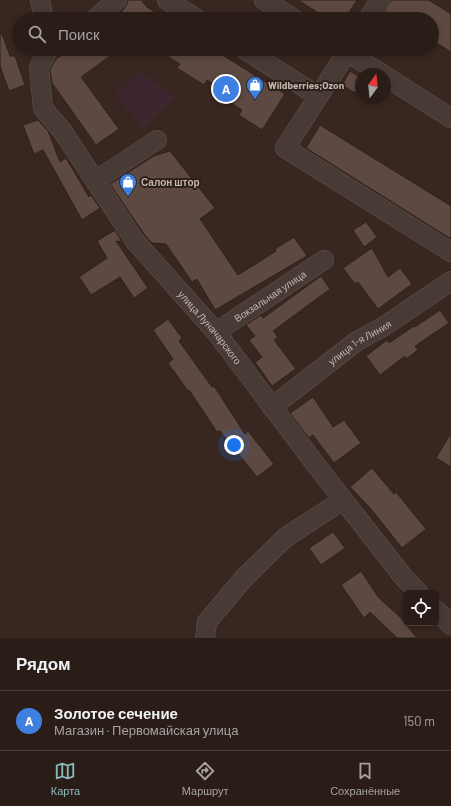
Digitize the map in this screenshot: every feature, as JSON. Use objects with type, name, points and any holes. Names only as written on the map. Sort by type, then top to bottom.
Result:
[{"type":"street","points":[[40,0],[43,12]]},
{"type":"street","points":[[103,12],[117,0]]},
{"type":"street","points":[[167,0],[186,12]]},
{"type":"street","points":[[264,0],[283,12]]},
{"type":"street","points":[[372,12],[380,0]]},
{"type":"street","name":"улица Луначарского","points":[[45,56],[38,68],[43,108],[63,132],[135,241],[216,332],[344,500],[405,578],[416,590]]},
{"type":"street","points":[[255,56],[318,96]]},
{"type":"street","points":[[342,56],[285,148],[451,252]]},
{"type":"street","points":[[355,56],[373,68]]},
{"type":"street","points":[[391,80],[451,118]]},
{"type":"street","points":[[95,181],[157,140]]},
{"type":"street","name":"Вокзальная улица","points":[[216,332],[324,260]]},
{"type":"street","name":"улица 1-я Линия","points":[[272,407],[357,341],[383,327],[451,281]]},
{"type":"street","points":[[205,638],[207,622],[249,572],[286,537],[344,500]]},
{"type":"street","points":[[439,613],[451,625]]},
{"type":"shaded area","points":[[140,72],[176,97],[144,128],[114,95]]},
{"type":"building","points":[[128,0],[141,0],[147,7],[155,12],[120,12],[127,4]]},
{"type":"building","points":[[298,0],[357,0],[349,12],[317,12]]},
{"type":"building","points":[[391,0],[429,0],[451,14],[451,52],[439,44],[439,12],[385,12]]},
{"type":"building","points":[[0,34],[2,34],[10,56],[15,56],[25,85],[9,91],[0,66]]},
{"type":"building","points":[[60,56],[110,56],[81,77],[119,129],[96,145],[52,83],[50,69],[56,59]]},
{"type":"building","points":[[167,56],[224,56],[285,94],[262,130],[239,115],[242,110],[223,98],[227,93],[207,80],[204,85],[177,68],[180,64]]},
{"type":"building","points":[[350,71],[355,74],[355,93],[342,85]]},
{"type":"building","points":[[38,120],[48,131],[60,162],[66,158],[89,197],[91,195],[100,208],[82,220],[43,150],[34,154],[23,125]]},
{"type":"building","points":[[320,125],[451,206],[451,239],[306,148]]},
{"type":"building","points":[[170,151],[215,208],[200,219],[238,275],[276,251],[275,249],[294,237],[307,256],[215,310],[197,279],[192,282],[166,244],[152,243],[144,234],[110,184],[154,156]]},
{"type":"building","points":[[366,222],[377,237],[364,247],[353,230]]},
{"type":"building","points":[[115,230],[122,242],[116,241],[148,288],[134,298],[120,277],[91,295],[79,277],[107,258],[97,241]]},
{"type":"building","points":[[372,248],[388,277],[400,268],[412,284],[378,309],[358,282],[355,284],[343,268]]},
{"type":"building","points":[[321,276],[330,289],[273,331],[278,337],[274,340],[296,369],[272,386],[255,362],[262,357],[249,340],[255,336],[246,325],[261,315],[263,318]]},
{"type":"building","points":[[440,310],[449,323],[415,346],[418,350],[406,359],[405,356],[380,375],[366,356],[387,340],[389,343]]},
{"type":"building","points":[[168,319],[182,338],[179,341],[212,387],[214,386],[245,434],[248,431],[274,464],[257,477],[220,431],[217,432],[189,390],[188,391],[168,363],[173,359],[153,330]]},
{"type":"building","points":[[313,397],[333,427],[344,420],[361,443],[334,463],[313,435],[309,438],[290,413]]},
{"type":"building","points":[[451,433],[451,467],[436,458]]},
{"type":"building","points":[[372,468],[394,494],[396,492],[426,529],[402,548],[371,509],[350,487]]},
{"type":"building","points":[[333,532],[345,548],[321,565],[309,548]]},
{"type":"building","points":[[361,571],[379,598],[400,617],[403,621],[403,626],[407,626],[417,638],[397,638],[370,612],[364,618],[341,585]]},
{"type":"place","name":"Золотое сечение","points":[[226,89]]},
{"type":"place","name":"Wildberries;Ozon","points":[[255,100]]},
{"type":"place","name":"Салон штор","points":[[128,197]]}]
